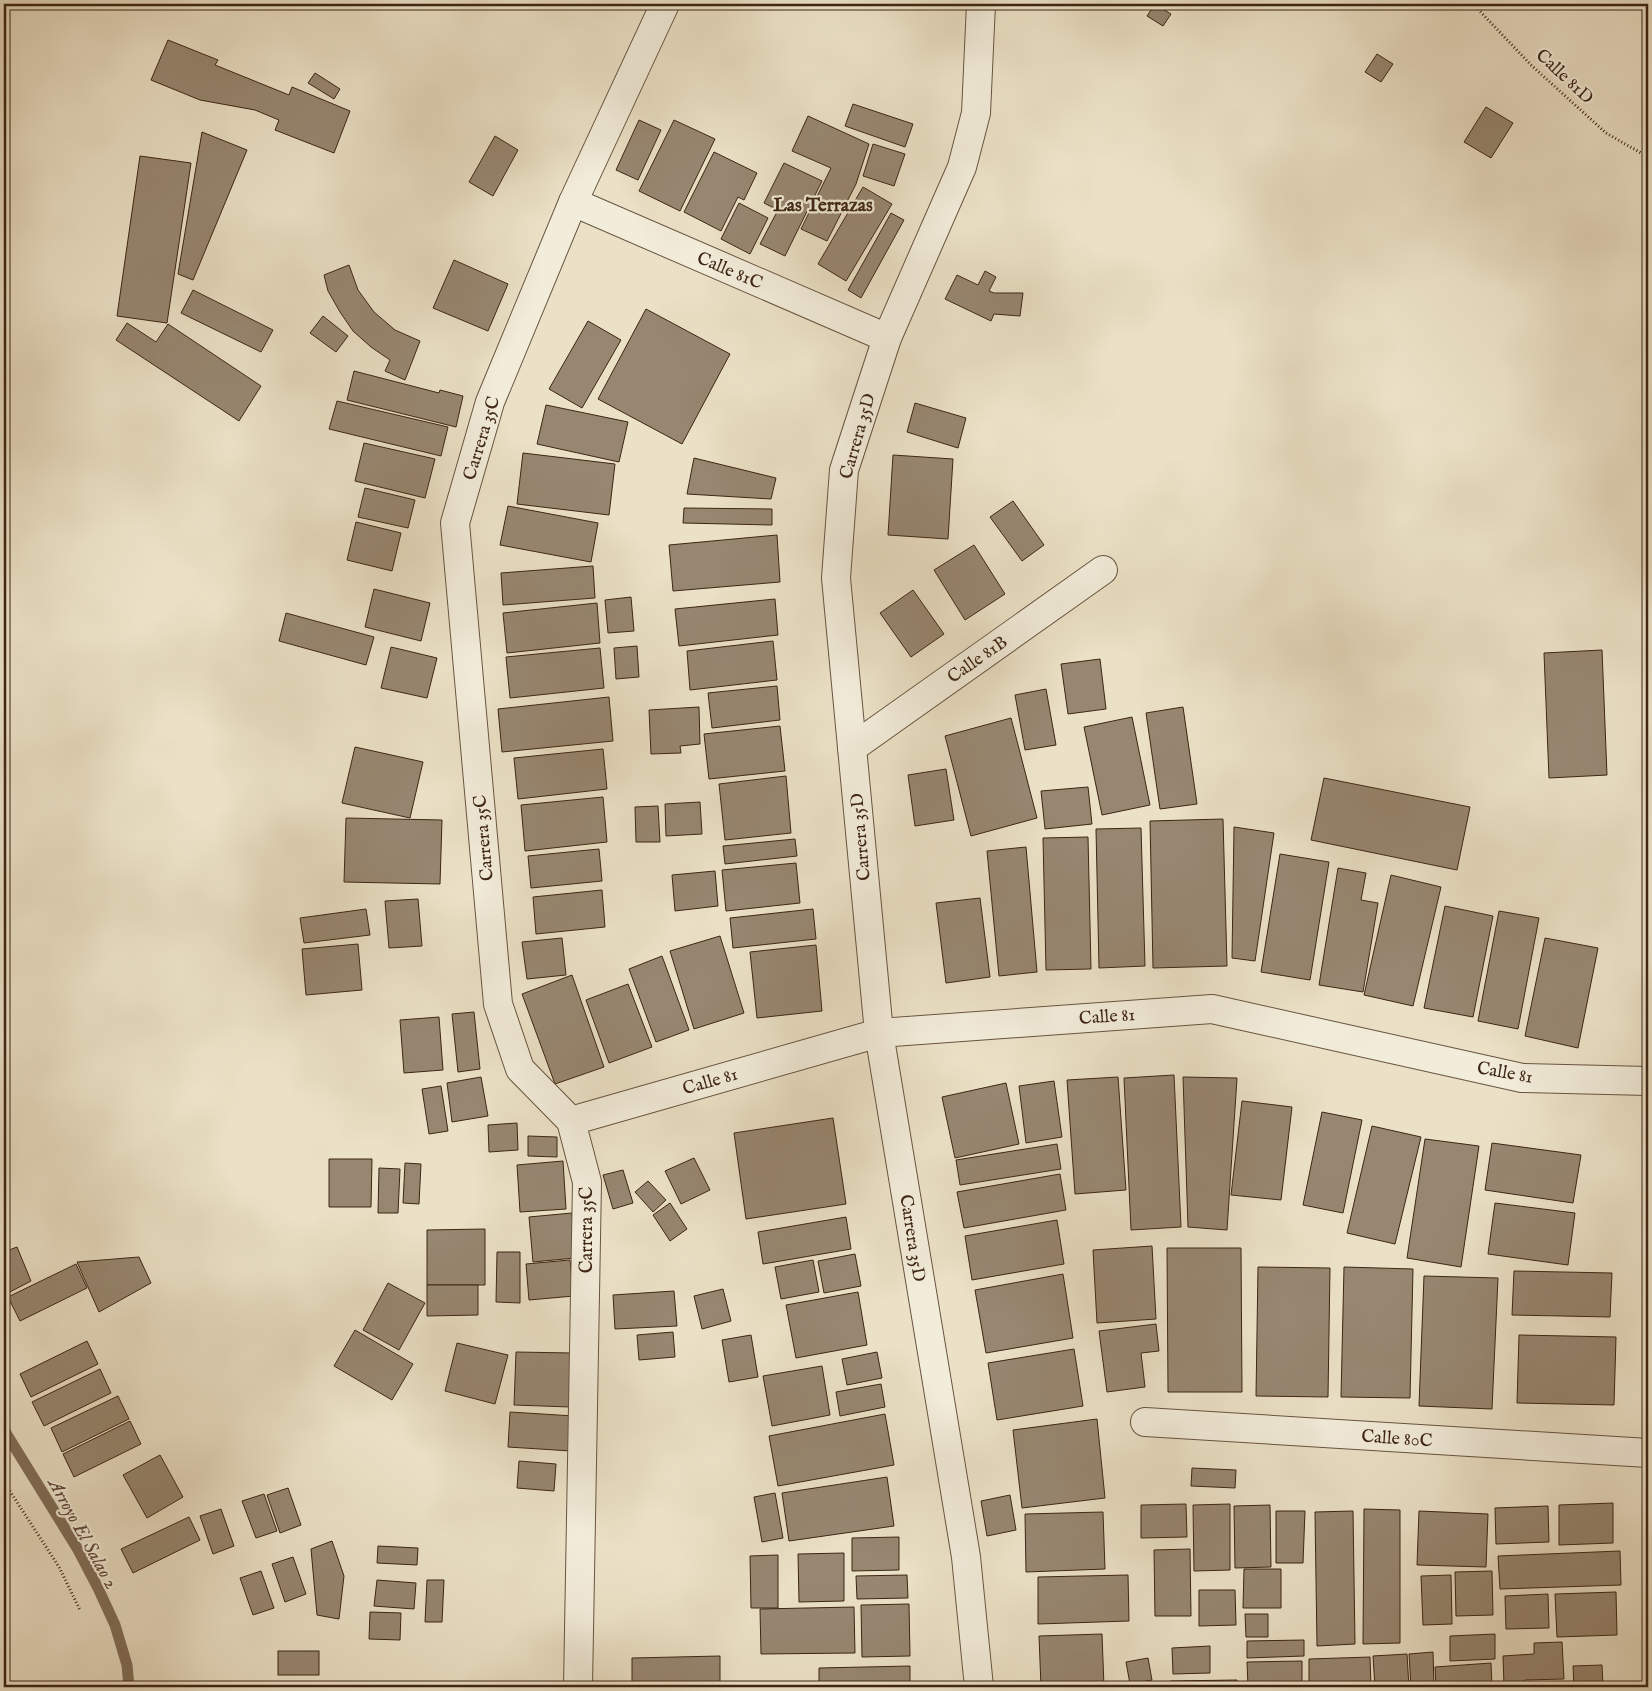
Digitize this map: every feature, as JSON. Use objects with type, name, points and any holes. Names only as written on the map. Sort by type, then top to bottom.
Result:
[{"type":"street","name":"Carrera 35C","points":[[578,1687],[587,1182],[571,1121],[520,1068],[498,1004],[455,523],[490,402],[573,202],[665,4]]},
{"type":"street","name":"Carrera 35D","points":[[979,1687],[966,1557],[879,1033],[836,578],[844,470],[887,338],[962,166],[976,113],[981,4]]},
{"type":"street","name":"Calle 81C","points":[[573,202],[887,338]]},
{"type":"street","name":"Calle 81B","points":[[852,748],[1103,570]]},
{"type":"street","name":"Calle 81","points":[[571,1121],[879,1033],[1212,1009],[1522,1078],[1648,1081]]},
{"type":"street","name":"Calle 80C","points":[[1145,1422],[1648,1453]]},
{"type":"path","name":"Calle 81D","points":[[1473,4],[1531,65],[1606,133],[1648,157]]},
{"type":"path","points":[[4,1482],[59,1567],[80,1610]]},
{"type":"building","points":[[1155,4],[1171,14],[1163,26],[1147,16]]},
{"type":"building","points":[[168,40],[218,60],[215,65],[289,95],[292,87],[350,111],[334,153],[275,130],[279,120],[255,110],[200,100],[151,80]]},
{"type":"building","points":[[1377,54],[1393,64],[1381,82],[1365,72]]},
{"type":"building","points":[[315,73],[340,89],[334,99],[308,83]]},
{"type":"building","points":[[853,104],[913,124],[905,147],[845,126]]},
{"type":"building","points":[[1486,107],[1513,123],[1491,158],[1464,142]]},
{"type":"building","points":[[808,116],[869,144],[856,184],[827,241],[801,229],[831,168],[792,151]]},
{"type":"building","points":[[639,120],[661,130],[638,180],[616,170]]},
{"type":"building","points":[[674,120],[715,139],[680,211],[639,191]]},
{"type":"building","points":[[202,132],[247,150],[193,280],[178,274]]},
{"type":"building","points":[[495,136],[518,150],[493,196],[469,182]]},
{"type":"building","points":[[873,144],[905,154],[894,186],[863,176]]},
{"type":"building","points":[[714,152],[757,173],[744,200],[738,197],[721,231],[684,212]]},
{"type":"building","points":[[140,156],[191,163],[167,323],[117,316]]},
{"type":"building","points":[[784,163],[822,181],[785,256],[760,244],[778,210],[764,203]]},
{"type":"building","points":[[863,187],[892,204],[846,281],[818,264]]},
{"type":"building","points":[[739,203],[768,218],[750,254],[721,239]]},
{"type":"building","points":[[891,213],[904,220],[861,298],[848,290]]},
{"type":"building","points":[[454,260],[508,284],[488,331],[433,308]]},
{"type":"building","points":[[349,265],[358,290],[374,312],[395,330],[420,341],[405,380],[385,371],[390,360],[353,331],[328,291],[324,275]]},
{"type":"building","points":[[985,271],[996,277],[989,291],[994,293],[1023,293],[1020,316],[994,314],[991,321],[945,299],[957,275],[978,285]]},
{"type":"building","points":[[193,290],[273,330],[261,352],[181,313]]},
{"type":"building","points":[[646,309],[730,354],[682,444],[598,399]]},
{"type":"building","points":[[323,316],[348,336],[336,352],[310,333]]},
{"type":"building","points":[[588,321],[621,340],[582,408],[549,389]]},
{"type":"building","points":[[127,323],[156,342],[168,324],[261,386],[239,421],[116,340]]},
{"type":"building","points":[[354,371],[439,393],[440,390],[463,396],[456,427],[347,400]]},
{"type":"building","points":[[337,401],[448,427],[441,456],[329,429]]},
{"type":"building","points":[[915,403],[966,418],[958,448],[907,432]]},
{"type":"building","points":[[546,405],[628,422],[619,462],[537,444]]},
{"type":"building","points":[[364,443],[435,459],[425,498],[355,481]]},
{"type":"building","points":[[523,453],[615,464],[609,515],[517,504]]},
{"type":"building","points":[[893,455],[953,459],[948,539],[888,535]]},
{"type":"building","points":[[694,458],[776,478],[771,499],[687,494]]},
{"type":"building","points":[[365,488],[415,500],[408,528],[358,517]]},
{"type":"building","points":[[1013,501],[1044,545],[1022,561],[990,517]]},
{"type":"building","points":[[508,506],[598,523],[591,562],[500,545]]},
{"type":"building","points":[[684,508],[772,509],[772,525],[683,523]]},
{"type":"building","points":[[356,522],[401,533],[392,571],[347,560]]},
{"type":"building","points":[[777,535],[780,582],[673,591],[669,545]]},
{"type":"building","points":[[974,545],[1005,594],[965,620],[934,570]]},
{"type":"building","points":[[593,566],[595,598],[503,605],[501,573]]},
{"type":"building","points":[[374,589],[430,603],[421,641],[365,627]]},
{"type":"building","points":[[913,590],[944,634],[911,657],[880,613]]},
{"type":"building","points":[[631,597],[634,631],[608,633],[605,600]]},
{"type":"building","points":[[775,599],[778,635],[679,646],[675,609]]},
{"type":"building","points":[[597,603],[600,643],[507,653],[503,613]]},
{"type":"building","points":[[286,613],[374,637],[366,665],[279,641]]},
{"type":"building","points":[[773,641],[777,680],[690,690],[687,651]]},
{"type":"building","points":[[637,646],[639,677],[616,679],[614,648]]},
{"type":"building","points":[[391,647],[437,658],[427,698],[381,688]]},
{"type":"building","points":[[600,648],[604,688],[510,698],[506,657]]},
{"type":"building","points":[[1602,650],[1607,775],[1549,778],[1544,653]]},
{"type":"building","points":[[1100,659],[1106,709],[1068,714],[1061,664]]},
{"type":"building","points":[[777,686],[780,720],[712,728],[708,693]]},
{"type":"building","points":[[1046,689],[1056,745],[1025,750],[1015,695]]},
{"type":"building","points":[[609,697],[613,741],[502,752],[498,709]]},
{"type":"building","points":[[699,707],[700,744],[680,746],[681,753],[651,754],[649,710]]},
{"type":"building","points":[[1183,707],[1197,804],[1160,809],[1146,713]]},
{"type":"building","points":[[1132,717],[1150,805],[1102,815],[1084,727]]},
{"type":"building","points":[[1011,718],[1037,818],[971,836],[945,736]]},
{"type":"building","points":[[780,726],[785,771],[709,779],[704,734]]},
{"type":"building","points":[[355,747],[423,762],[410,818],[342,803]]},
{"type":"building","points":[[603,749],[607,789],[518,799],[514,758]]},
{"type":"building","points":[[946,769],[954,820],[915,826],[908,775]]},
{"type":"building","points":[[786,776],[791,833],[725,840],[719,784]]},
{"type":"building","points":[[1324,778],[1470,807],[1457,870],[1311,840]]},
{"type":"building","points":[[1088,787],[1092,824],[1045,829],[1041,791]]},
{"type":"building","points":[[603,797],[607,842],[525,851],[521,805]]},
{"type":"building","points":[[700,802],[702,834],[666,836],[665,804]]},
{"type":"building","points":[[658,806],[660,842],[636,842],[635,807]]},
{"type":"building","points":[[346,818],[442,820],[440,884],[344,882]]},
{"type":"building","points":[[1223,819],[1227,966],[1153,968],[1150,821]]},
{"type":"building","points":[[1234,827],[1274,833],[1255,961],[1232,958]]},
{"type":"building","points":[[1141,828],[1145,966],[1099,968],[1096,829]]},
{"type":"building","points":[[1088,837],[1091,969],[1046,970],[1043,838]]},
{"type":"building","points":[[795,839],[797,856],[725,864],[723,846]]},
{"type":"building","points":[[1026,847],[1037,972],[999,976],[987,851]]},
{"type":"building","points":[[599,849],[602,881],[531,888],[528,856]]},
{"type":"building","points":[[1280,854],[1329,862],[1310,980],[1261,972]]},
{"type":"building","points":[[796,863],[800,903],[726,911],[722,870]]},
{"type":"building","points":[[1338,868],[1366,873],[1361,900],[1378,903],[1363,992],[1319,985]]},
{"type":"building","points":[[715,871],[718,906],[675,911],[672,875]]},
{"type":"building","points":[[1391,875],[1441,887],[1413,1006],[1364,995]]},
{"type":"building","points":[[602,890],[605,927],[536,934],[533,897]]},
{"type":"building","points":[[980,898],[990,977],[946,983],[936,903]]},
{"type":"building","points":[[418,899],[422,946],[389,948],[385,901]]},
{"type":"building","points":[[1445,906],[1493,916],[1473,1017],[1424,1008]]},
{"type":"building","points":[[366,909],[370,935],[304,943],[300,918]]},
{"type":"building","points":[[813,909],[816,939],[733,948],[730,918]]},
{"type":"building","points":[[1499,911],[1539,918],[1518,1029],[1478,1021]]},
{"type":"building","points":[[720,936],[744,1013],[694,1029],[670,951]]},
{"type":"building","points":[[562,938],[566,975],[527,979],[522,942]]},
{"type":"building","points":[[1545,938],[1598,948],[1578,1048],[1525,1036]]},
{"type":"building","points":[[358,944],[362,990],[306,995],[302,949]]},
{"type":"building","points":[[816,945],[822,1011],[757,1018],[750,952]]},
{"type":"building","points":[[662,956],[689,1030],[656,1042],[629,969]]},
{"type":"building","points":[[572,975],[604,1067],[555,1084],[522,994]]},
{"type":"building","points":[[628,984],[652,1047],[609,1063],[586,1000]]},
{"type":"building","points":[[474,1012],[480,1069],[458,1072],[452,1014]]},
{"type":"building","points":[[439,1017],[443,1070],[404,1073],[400,1020]]},
{"type":"building","points":[[1174,1075],[1181,1227],[1131,1230],[1124,1078]]},
{"type":"building","points":[[481,1077],[488,1116],[452,1122],[447,1083]]},
{"type":"building","points":[[1118,1077],[1126,1190],[1075,1194],[1067,1080]]},
{"type":"building","points":[[1183,1077],[1237,1078],[1227,1230],[1188,1227]]},
{"type":"building","points":[[1054,1081],[1062,1137],[1026,1143],[1019,1086]]},
{"type":"building","points":[[1006,1083],[1019,1144],[955,1158],[942,1097]]},
{"type":"building","points":[[441,1086],[448,1131],[429,1134],[422,1089]]},
{"type":"building","points":[[1242,1101],[1292,1107],[1281,1200],[1231,1195]]},
{"type":"building","points":[[1322,1112],[1362,1120],[1343,1213],[1303,1205]]},
{"type":"building","points":[[833,1118],[846,1204],[746,1219],[734,1133]]},
{"type":"building","points":[[517,1123],[518,1150],[489,1152],[488,1125]]},
{"type":"building","points":[[1372,1126],[1421,1137],[1395,1244],[1347,1233]]},
{"type":"building","points":[[528,1136],[557,1137],[557,1157],[528,1156]]},
{"type":"building","points":[[1425,1139],[1479,1146],[1461,1267],[1407,1258]]},
{"type":"building","points":[[1492,1143],[1581,1155],[1573,1203],[1485,1190]]},
{"type":"building","points":[[1057,1144],[1061,1169],[960,1185],[956,1160]]},
{"type":"building","points":[[694,1158],[710,1190],[681,1204],[665,1171]]},
{"type":"building","points":[[329,1159],[372,1159],[371,1207],[329,1207]]},
{"type":"building","points":[[563,1161],[566,1209],[520,1212],[517,1165]]},
{"type":"building","points":[[405,1163],[421,1164],[419,1204],[403,1203]]},
{"type":"building","points":[[379,1168],[400,1169],[398,1213],[378,1213]]},
{"type":"building","points":[[623,1170],[633,1203],[613,1209],[603,1175]]},
{"type":"building","points":[[1060,1174],[1066,1210],[964,1228],[957,1192]]},
{"type":"building","points":[[648,1181],[666,1200],[653,1212],[635,1192]]},
{"type":"building","points":[[670,1203],[687,1229],[670,1241],[653,1215]]},
{"type":"building","points":[[1495,1203],[1575,1213],[1568,1265],[1488,1254]]},
{"type":"building","points":[[572,1213],[575,1258],[533,1262],[529,1217]]},
{"type":"building","points":[[846,1217],[851,1249],[763,1264],[758,1232]]},
{"type":"building","points":[[1057,1220],[1064,1264],[972,1280],[965,1236]]},
{"type":"building","points":[[485,1229],[485,1285],[427,1285],[427,1230]]},
{"type":"building","points":[[1152,1246],[1156,1319],[1097,1323],[1093,1250]]},
{"type":"building","points":[[17,1247],[31,1281],[4,1295],[4,1252]]},
{"type":"building","points":[[1167,1248],[1241,1248],[1242,1392],[1168,1392]]},
{"type":"building","points":[[497,1252],[520,1252],[520,1303],[496,1302]]},
{"type":"building","points":[[855,1254],[861,1286],[824,1293],[818,1261]]},
{"type":"building","points":[[139,1257],[151,1283],[99,1312],[77,1262]]},
{"type":"building","points":[[570,1260],[574,1296],[529,1300],[526,1264]]},
{"type":"building","points":[[813,1260],[819,1292],[781,1299],[775,1267]]},
{"type":"building","points":[[76,1264],[87,1288],[20,1321],[8,1297]]},
{"type":"building","points":[[1258,1267],[1330,1268],[1328,1397],[1256,1396]]},
{"type":"building","points":[[1344,1267],[1413,1269],[1410,1398],[1341,1397]]},
{"type":"building","points":[[1514,1271],[1612,1273],[1610,1317],[1512,1315]]},
{"type":"building","points":[[1063,1274],[1073,1338],[986,1353],[975,1290]]},
{"type":"building","points":[[1424,1276],[1498,1278],[1492,1409],[1419,1406]]},
{"type":"building","points":[[388,1283],[425,1303],[399,1350],[363,1330]]},
{"type":"building","points":[[427,1285],[478,1285],[478,1315],[427,1316]]},
{"type":"building","points":[[723,1289],[731,1321],[702,1329],[694,1296]]},
{"type":"building","points":[[674,1291],[677,1326],[615,1329],[613,1295]]},
{"type":"building","points":[[858,1292],[867,1345],[796,1358],[786,1305]]},
{"type":"building","points":[[1156,1324],[1159,1351],[1141,1353],[1145,1387],[1107,1392],[1099,1331]]},
{"type":"building","points":[[355,1330],[413,1364],[392,1400],[334,1366]]},
{"type":"building","points":[[673,1332],[675,1357],[639,1360],[637,1335]]},
{"type":"building","points":[[751,1335],[758,1377],[729,1382],[722,1340]]},
{"type":"building","points":[[1519,1335],[1616,1337],[1614,1405],[1517,1403]]},
{"type":"building","points":[[87,1341],[98,1364],[31,1397],[20,1374]]},
{"type":"building","points":[[457,1343],[508,1355],[495,1404],[445,1391]]},
{"type":"building","points":[[1074,1349],[1083,1406],[997,1420],[988,1363]]},
{"type":"building","points":[[516,1352],[572,1353],[570,1407],[514,1405]]},
{"type":"building","points":[[877,1352],[882,1378],[847,1385],[842,1359]]},
{"type":"building","points":[[822,1366],[830,1415],[772,1426],[763,1376]]},
{"type":"building","points":[[100,1369],[111,1393],[44,1426],[32,1402]]},
{"type":"building","points":[[881,1384],[885,1407],[840,1416],[836,1392]]},
{"type":"building","points":[[118,1396],[129,1419],[62,1452],[51,1428]]},
{"type":"building","points":[[510,1412],[574,1416],[571,1451],[508,1447]]},
{"type":"building","points":[[885,1414],[894,1465],[778,1486],[769,1436]]},
{"type":"building","points":[[1097,1419],[1105,1498],[1022,1508],[1013,1430]]},
{"type":"building","points":[[130,1421],[141,1444],[74,1477],[63,1454]]},
{"type":"building","points":[[160,1455],[183,1497],[147,1518],[123,1475]]},
{"type":"building","points":[[519,1461],[556,1464],[554,1491],[517,1488]]},
{"type":"building","points":[[1192,1468],[1236,1470],[1235,1488],[1191,1486]]},
{"type":"building","points":[[887,1477],[894,1526],[789,1541],[782,1493]]},
{"type":"building","points":[[288,1488],[301,1525],[280,1533],[267,1495]]},
{"type":"building","points":[[775,1493],[783,1538],[762,1542],[754,1497]]},
{"type":"building","points":[[264,1494],[277,1531],[256,1538],[242,1501]]},
{"type":"building","points":[[1010,1495],[1016,1530],[987,1536],[981,1501]]},
{"type":"building","points":[[1613,1503],[1613,1543],[1559,1545],[1559,1505]]},
{"type":"building","points":[[1186,1504],[1187,1537],[1141,1538],[1141,1505]]},
{"type":"building","points":[[1230,1504],[1230,1570],[1194,1571],[1193,1505]]},
{"type":"building","points":[[1270,1505],[1271,1567],[1235,1568],[1234,1506]]},
{"type":"building","points":[[1548,1506],[1549,1542],[1496,1544],[1495,1508]]},
{"type":"building","points":[[221,1509],[234,1546],[213,1554],[200,1516]]},
{"type":"building","points":[[1364,1509],[1400,1510],[1400,1643],[1363,1644]]},
{"type":"building","points":[[1276,1511],[1305,1511],[1303,1563],[1276,1563]]},
{"type":"building","points":[[1353,1511],[1355,1644],[1317,1646],[1315,1512]]},
{"type":"building","points":[[1419,1511],[1488,1514],[1486,1567],[1417,1565]]},
{"type":"building","points":[[1103,1512],[1105,1569],[1026,1572],[1025,1514]]},
{"type":"building","points":[[189,1517],[200,1540],[133,1573],[121,1549]]},
{"type":"building","points":[[899,1537],[899,1570],[852,1571],[852,1538]]},
{"type":"building","points":[[332,1541],[344,1576],[339,1619],[317,1615],[311,1549]]},
{"type":"building","points":[[378,1546],[418,1548],[417,1565],[377,1563]]},
{"type":"building","points":[[1190,1549],[1191,1616],[1155,1616],[1154,1550]]},
{"type":"building","points":[[1620,1551],[1621,1585],[1500,1589],[1498,1556]]},
{"type":"building","points":[[844,1553],[844,1601],[799,1602],[798,1554]]},
{"type":"building","points":[[778,1555],[778,1608],[751,1608],[750,1556]]},
{"type":"building","points":[[293,1557],[306,1594],[285,1602],[272,1564]]},
{"type":"building","points":[[1244,1569],[1281,1569],[1281,1608],[1243,1608]]},
{"type":"building","points":[[261,1571],[274,1608],[253,1615],[240,1578]]},
{"type":"building","points":[[1492,1571],[1493,1615],[1456,1616],[1455,1572]]},
{"type":"building","points":[[907,1575],[908,1598],[857,1599],[856,1576]]},
{"type":"building","points":[[1128,1575],[1129,1621],[1038,1624],[1038,1577]]},
{"type":"building","points":[[1451,1575],[1452,1624],[1423,1625],[1421,1576]]},
{"type":"building","points":[[377,1580],[416,1583],[414,1609],[374,1606]]},
{"type":"building","points":[[427,1580],[444,1580],[442,1622],[425,1622]]},
{"type":"building","points":[[1199,1590],[1235,1590],[1236,1625],[1199,1626]]},
{"type":"building","points":[[1616,1592],[1617,1635],[1557,1637],[1555,1594]]},
{"type":"building","points":[[1548,1594],[1549,1628],[1506,1629],[1505,1596]]},
{"type":"building","points":[[909,1604],[910,1656],[862,1657],[861,1605]]},
{"type":"building","points":[[854,1607],[855,1653],[761,1654],[760,1609]]},
{"type":"building","points":[[370,1612],[401,1613],[400,1640],[369,1639]]},
{"type":"building","points":[[1245,1614],[1268,1614],[1268,1637],[1246,1637]]},
{"type":"building","points":[[1102,1634],[1104,1687],[1041,1687],[1039,1636]]},
{"type":"building","points":[[1495,1634],[1495,1659],[1450,1661],[1450,1636]]},
{"type":"building","points":[[1304,1640],[1304,1656],[1247,1658],[1247,1641]]},
{"type":"building","points":[[1562,1642],[1564,1679],[1525,1680],[1525,1686],[1504,1686],[1503,1656],[1534,1654],[1534,1643]]},
{"type":"building","points":[[1210,1646],[1210,1673],[1173,1674],[1172,1648]]},
{"type":"building","points":[[278,1651],[319,1651],[319,1675],[278,1675]]},
{"type":"building","points":[[1433,1652],[1434,1687],[1411,1687],[1409,1654]]},
{"type":"building","points":[[1407,1654],[1409,1687],[1375,1687],[1373,1656]]},
{"type":"building","points":[[720,1656],[720,1687],[632,1687],[632,1658]]},
{"type":"building","points":[[1370,1657],[1371,1687],[1309,1687],[1309,1659]]},
{"type":"building","points":[[1148,1658],[1152,1680],[1130,1684],[1126,1662]]},
{"type":"building","points":[[1302,1661],[1302,1687],[1248,1687],[1247,1662]]},
{"type":"building","points":[[1491,1663],[1492,1687],[1436,1687],[1435,1667]]},
{"type":"building","points":[[1602,1665],[1603,1687],[1574,1687],[1573,1666]]},
{"type":"building","points":[[910,1666],[910,1687],[819,1687],[819,1668]]},
{"type":"building","points":[[1237,1680],[1237,1687],[1170,1687],[1170,1681]]},
{"type":"building","points":[[1566,1683],[1566,1687],[1531,1687],[1531,1684]]},
{"type":"waterway","name":"Arroyo El Salao 2","points":[[4,1430],[77,1548],[98,1588],[115,1625],[127,1665],[129,1687]]},
{"type":"district","name":"Las Terrazas","points":[[823,204]]}]
